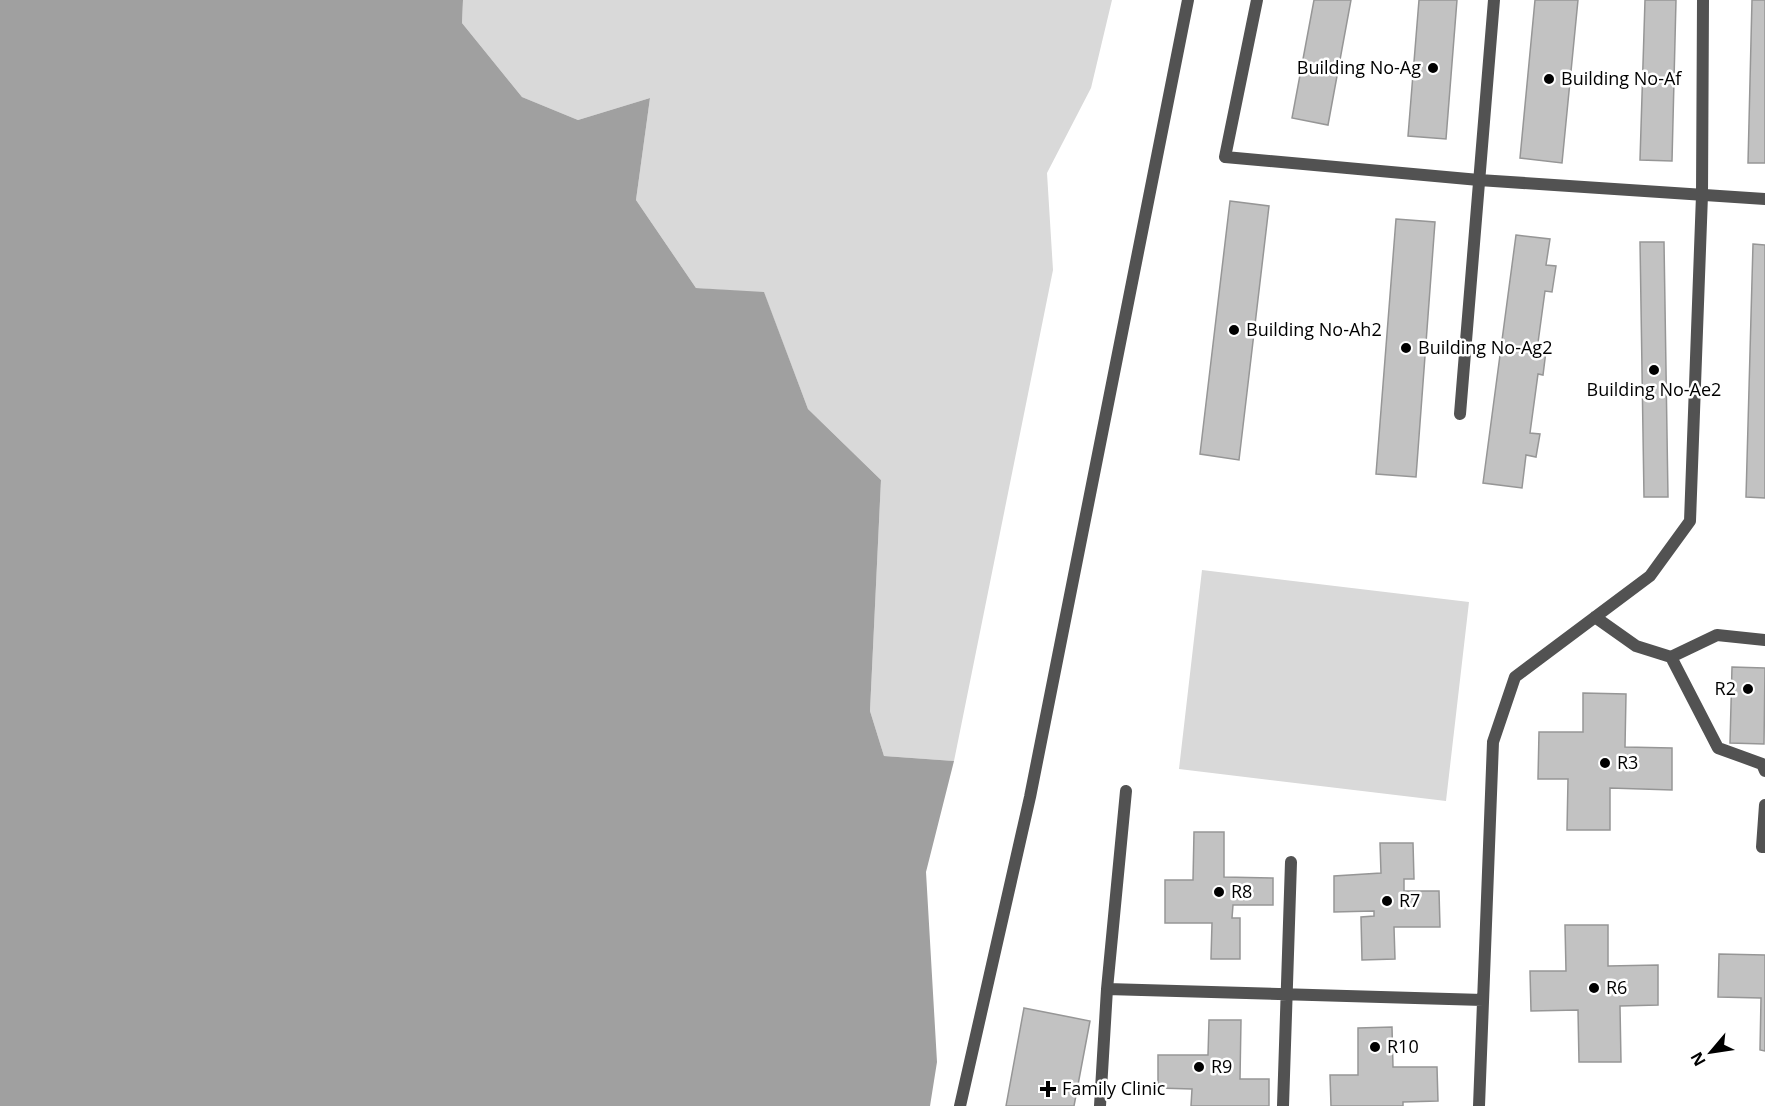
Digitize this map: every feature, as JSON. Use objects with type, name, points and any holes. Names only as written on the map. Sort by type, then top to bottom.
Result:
[{"type":"street","points":[[960,1106],[1030,797],[1188,0]]},
{"type":"street","points":[[1257,0],[1225,157],[1479,180],[1765,199]]},
{"type":"street","points":[[1460,414],[1494,0]]},
{"type":"street","points":[[1479,1106],[1493,742],[1515,677],[1650,576],[1690,521],[1702,195],[1703,0]]},
{"type":"street","points":[[1595,617],[1636,646],[1671,657],[1717,634],[1765,640]]},
{"type":"street","points":[[1671,657],[1718,748],[1762,764],[1765,771]]},
{"type":"street","points":[[1100,1106],[1107,989],[1126,791]]},
{"type":"street","points":[[1765,805],[1762,847],[1765,847]]},
{"type":"street","points":[[1283,1106],[1291,862]]},
{"type":"street","points":[[1107,989],[1483,1000]]},
{"type":"shaded area","points":[[0,0],[463,0],[462,23],[522,97],[578,120],[650,98],[636,200],[696,288],[764,292],[808,409],[881,480],[870,711],[884,756],[954,761],[926,872],[937,1062],[930,1106],[0,1106]]},
{"type":"shaded area","points":[[463,0],[1112,0],[1091,88],[1047,173],[1053,270],[954,761],[884,756],[870,711],[881,480],[808,409],[764,293],[696,288],[636,200],[650,98],[578,120],[522,97],[462,23]]},
{"type":"shaded area","points":[[1202,570],[1469,602],[1446,801],[1179,769]]},
{"type":"building","points":[[1314,0],[1351,0],[1328,125],[1292,118]]},
{"type":"building","name":"Building No-Ag","points":[[1419,0],[1457,0],[1446,139],[1408,136]]},
{"type":"building","name":"Building No-Af","points":[[1535,0],[1578,0],[1562,163],[1520,158]]},
{"type":"building","points":[[1645,0],[1676,0],[1672,161],[1640,160]]},
{"type":"building","points":[[1752,0],[1765,0],[1765,163],[1748,163]]},
{"type":"building","name":"Building No-Ah2","points":[[1230,201],[1269,206],[1239,460],[1200,454]]},
{"type":"building","name":"Building No-Ag2","points":[[1396,219],[1435,222],[1416,477],[1376,474]]},
{"type":"building","points":[[1516,235],[1550,239],[1546,265],[1556,266],[1552,292],[1545,291],[1537,350],[1546,351],[1543,375],[1538,374],[1530,433],[1540,434],[1536,457],[1526,455],[1522,488],[1483,483]]},
{"type":"building","name":"Building No-Ae2","points":[[1640,242],[1664,242],[1668,497],[1644,497]]},
{"type":"building","points":[[1753,244],[1765,245],[1765,498],[1746,497]]},
{"type":"building","name":"R2","points":[[1732,667],[1765,668],[1764,744],[1730,743]]},
{"type":"building","name":"R3","points":[[1583,693],[1626,694],[1625,747],[1672,748],[1672,790],[1610,788],[1610,830],[1567,830],[1568,779],[1538,779],[1539,732],[1583,732]]},
{"type":"building","name":"R8","points":[[1194,832],[1224,832],[1224,877],[1273,878],[1273,905],[1233,905],[1232,918],[1240,918],[1240,959],[1211,959],[1212,923],[1165,923],[1165,880],[1193,880]]},
{"type":"building","name":"R7","points":[[1380,843],[1413,843],[1414,879],[1404,879],[1404,891],[1439,891],[1440,927],[1394,927],[1395,959],[1362,960],[1361,917],[1374,916],[1374,911],[1334,912],[1334,876],[1381,873]]},
{"type":"building","name":"R6","points":[[1565,925],[1608,925],[1608,966],[1658,965],[1658,1005],[1620,1006],[1621,1062],[1579,1062],[1578,1010],[1531,1011],[1530,971],[1566,971]]},
{"type":"building","points":[[1719,954],[1765,955],[1765,1051],[1760,1050],[1761,998],[1718,997]]},
{"type":"building","points":[[1024,1008],[1090,1021],[1074,1106],[1006,1106]]},
{"type":"building","name":"R9","points":[[1209,1020],[1241,1020],[1240,1079],[1269,1079],[1269,1106],[1191,1106],[1192,1089],[1158,1088],[1158,1055],[1208,1055]]},
{"type":"building","name":"R10","points":[[1392,1027],[1393,1067],[1437,1067],[1438,1101],[1403,1102],[1403,1106],[1331,1106],[1330,1075],[1358,1075],[1358,1028]]},
{"type":"place","name":"Building No-Ag","points":[[1433,68]]},
{"type":"place","name":"Building No-Af","points":[[1549,79]]},
{"type":"place","name":"Building No-Ah2","points":[[1234,330]]},
{"type":"place","name":"Building No-Ag2","points":[[1406,348]]},
{"type":"place","name":"Building No-Ae2","points":[[1654,370]]},
{"type":"place","name":"R2","points":[[1748,689]]},
{"type":"place","name":"R3","points":[[1605,763]]},
{"type":"place","name":"R8","points":[[1219,892]]},
{"type":"place","name":"R7","points":[[1387,901]]},
{"type":"place","name":"R6","points":[[1594,988]]},
{"type":"place","name":"R10","points":[[1375,1047]]},
{"type":"place","name":"R9","points":[[1199,1067]]},
{"type":"place","name":"Family Clinic","points":[[1048,1089]]}]
